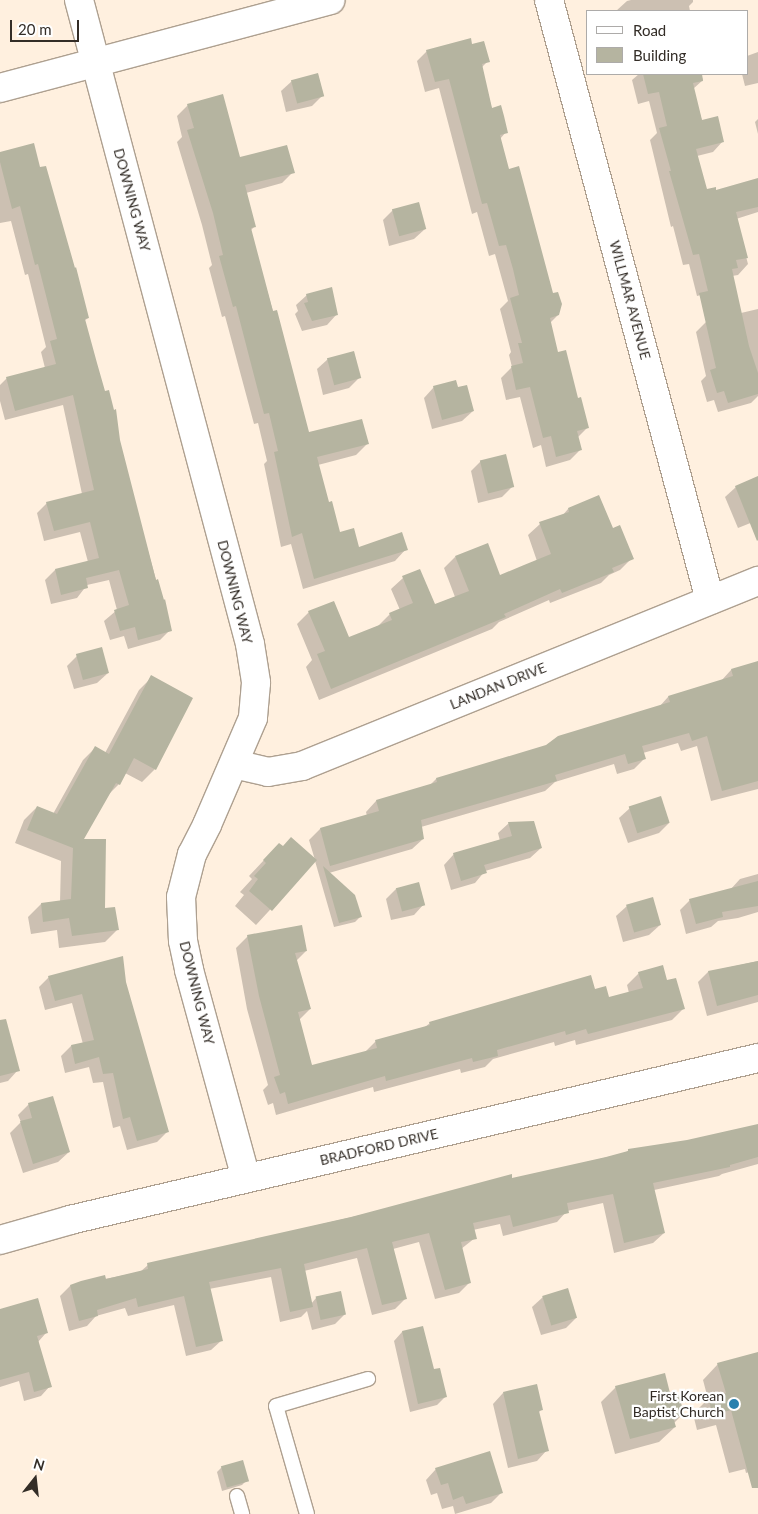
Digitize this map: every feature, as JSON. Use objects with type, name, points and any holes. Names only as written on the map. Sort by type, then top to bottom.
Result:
[{"type":"street","name":"DOWNING WAY","points":[[79,0],[250,644],[256,683],[253,718],[192,854],[181,897],[183,941],[189,970],[246,1178]]},
{"type":"street","points":[[0,88],[331,0]]},
{"type":"street","name":"WILLMAR AVENUE","points":[[549,0],[710,600]]},
{"type":"street","name":"LANDAN DRIVE","points":[[234,764],[268,772],[302,766],[758,581]]},
{"type":"street","name":"BRADFORD DRIVE","points":[[0,1240],[70,1220],[758,1058]]},
{"type":"lane","points":[[307,1514],[276,1406],[368,1379]]},
{"type":"lane","points":[[237,1496],[242,1514]]},
{"type":"building","points":[[471,38],[472,44],[484,41],[490,62],[482,64],[492,108],[501,105],[504,116],[508,133],[500,135],[509,169],[519,166],[553,293],[558,292],[562,304],[559,315],[550,318],[558,352],[566,350],[578,398],[581,397],[589,428],[577,431],[582,450],[556,457],[551,436],[543,438],[530,387],[516,390],[511,366],[523,363],[518,343],[522,343],[510,298],[519,295],[513,269],[506,245],[499,246],[487,203],[482,204],[449,79],[435,82],[426,50]]},
{"type":"building","points":[[318,73],[324,96],[297,103],[291,80]]},
{"type":"building","points":[[643,75],[702,75],[703,81],[693,83],[702,120],[718,116],[724,142],[696,149],[707,189],[716,187],[716,190],[758,178],[758,207],[736,212],[748,258],[736,260],[738,268],[732,269],[749,346],[758,373],[758,394],[728,403],[724,391],[717,393],[710,370],[716,368],[699,293],[708,291],[699,254],[693,255],[669,171],[671,171],[659,128],[667,126],[659,92],[648,94]]},
{"type":"building","points":[[223,94],[240,157],[287,145],[295,173],[245,185],[256,227],[251,228],[273,311],[277,310],[309,432],[362,419],[369,444],[317,457],[329,502],[332,501],[340,532],[354,528],[359,547],[402,532],[408,550],[314,579],[302,533],[292,537],[274,452],[278,451],[269,413],[264,414],[236,306],[233,307],[219,256],[223,255],[213,213],[187,130],[194,128],[187,104]]},
{"type":"building","points":[[34,143],[40,167],[46,166],[76,267],[89,318],[85,319],[105,391],[109,390],[114,410],[116,409],[120,440],[156,580],[158,579],[165,599],[172,631],[138,640],[135,627],[120,631],[114,610],[129,605],[119,570],[86,578],[88,588],[61,595],[55,569],[99,558],[90,522],[54,531],[46,502],[94,490],[73,395],[15,411],[6,377],[56,364],[50,341],[57,339],[38,264],[35,265],[20,206],[12,209],[0,162],[0,152]]},
{"type":"building","points":[[419,202],[426,229],[399,236],[392,209]]},
{"type":"building","points":[[332,287],[338,315],[312,321],[304,303],[308,302],[306,294]]},
{"type":"building","points":[[354,351],[361,378],[334,385],[327,358]]},
{"type":"building","points":[[456,380],[458,387],[467,385],[474,411],[442,420],[433,386]]},
{"type":"building","points":[[506,454],[514,487],[488,494],[480,461]]},
{"type":"building","points":[[758,476],[758,540],[757,541],[735,486]]},
{"type":"building","points":[[599,495],[613,528],[620,525],[634,559],[612,568],[614,572],[562,593],[560,589],[504,614],[506,617],[331,689],[317,654],[325,651],[308,611],[334,601],[349,637],[392,620],[389,613],[413,603],[402,576],[420,569],[435,604],[469,591],[455,556],[488,543],[500,575],[551,554],[539,522],[569,512],[568,508]]},
{"type":"building","points":[[102,647],[109,673],[83,680],[76,654]]},
{"type":"building","points":[[758,661],[758,781],[722,791],[707,736],[692,741],[689,733],[642,746],[646,759],[628,764],[625,754],[555,775],[557,781],[421,820],[424,839],[330,866],[320,828],[379,811],[376,800],[437,782],[436,778],[546,745],[558,736],[670,702],[668,696],[733,676],[731,669]]},
{"type":"building","points":[[151,675],[193,698],[156,770],[134,758],[120,785],[116,783],[84,839],[106,839],[105,908],[115,907],[119,930],[72,936],[69,918],[43,922],[41,903],[71,899],[73,848],[27,830],[37,806],[57,814],[95,746],[109,754]]},
{"type":"building","points":[[661,796],[670,823],[637,833],[629,807]]},
{"type":"building","points":[[534,821],[542,848],[484,865],[487,873],[461,881],[453,853],[512,836],[508,822]]},
{"type":"building","points":[[291,837],[317,860],[272,911],[249,891],[258,879],[254,876],[266,863],[263,860],[279,843],[283,846]]},
{"type":"building","points":[[323,866],[355,895],[362,917],[339,923]]},
{"type":"building","points":[[758,881],[758,906],[722,912],[723,917],[696,924],[689,899]]},
{"type":"building","points":[[419,882],[425,905],[402,911],[396,888]]},
{"type":"building","points":[[653,897],[661,925],[634,933],[626,905]]},
{"type":"building","points":[[302,925],[307,951],[295,953],[311,1009],[298,1012],[312,1065],[377,1048],[375,1040],[430,1025],[429,1022],[591,975],[595,989],[606,986],[609,997],[643,988],[638,972],[663,965],[667,980],[676,978],[685,1009],[588,1034],[586,1029],[566,1035],[565,1031],[497,1050],[498,1056],[473,1062],[472,1058],[386,1081],[385,1076],[288,1104],[285,1092],[280,1094],[274,1077],[280,1075],[259,996],[247,935]]},
{"type":"building","points":[[123,956],[126,982],[169,1132],[137,1141],[130,1117],[123,1119],[113,1073],[103,1074],[99,1057],[75,1064],[71,1045],[94,1040],[82,994],[55,1001],[48,976]]},
{"type":"building","points":[[758,961],[758,995],[717,1006],[708,971]]},
{"type":"building","points":[[6,1019],[20,1071],[0,1076],[0,1020]]},
{"type":"building","points":[[53,1096],[70,1152],[33,1164],[20,1121],[32,1118],[28,1103]]},
{"type":"building","points":[[758,1124],[758,1157],[730,1165],[730,1167],[653,1183],[665,1233],[624,1243],[613,1194],[567,1203],[569,1213],[513,1227],[510,1215],[473,1223],[477,1239],[461,1242],[471,1283],[445,1290],[429,1233],[392,1242],[407,1299],[382,1305],[367,1248],[304,1264],[313,1307],[290,1312],[281,1268],[209,1282],[223,1341],[196,1347],[184,1296],[138,1307],[136,1298],[97,1310],[98,1316],[79,1321],[70,1285],[81,1281],[105,1275],[106,1279],[148,1269],[147,1263],[351,1217],[512,1174],[512,1178],[606,1157],[628,1151],[628,1149],[687,1140]]},
{"type":"building","points":[[568,1288],[577,1318],[551,1326],[542,1296]]},
{"type":"building","points":[[341,1291],[346,1314],[321,1320],[316,1296]]},
{"type":"building","points":[[38,1298],[48,1333],[37,1336],[52,1387],[34,1392],[29,1372],[0,1380],[0,1309]]},
{"type":"building","points":[[423,1326],[434,1369],[440,1368],[447,1397],[418,1404],[402,1331]]},
{"type":"building","name":"First Korean Baptist Church","points":[[758,1352],[758,1488],[752,1488],[731,1410],[713,1415],[708,1398],[726,1393],[717,1363]]},
{"type":"building","points":[[665,1373],[670,1393],[675,1392],[676,1396],[679,1395],[684,1414],[673,1417],[676,1427],[630,1439],[615,1386]]},
{"type":"building","points":[[537,1384],[543,1410],[539,1411],[549,1451],[518,1459],[503,1392]]},
{"type":"building","points":[[490,1451],[503,1493],[466,1504],[463,1496],[453,1500],[448,1483],[441,1485],[435,1468]]},
{"type":"building","points":[[243,1460],[249,1481],[227,1487],[221,1466]]},
{"type":"place","name":"First Korean Baptist Church","points":[[734,1404]]}]
